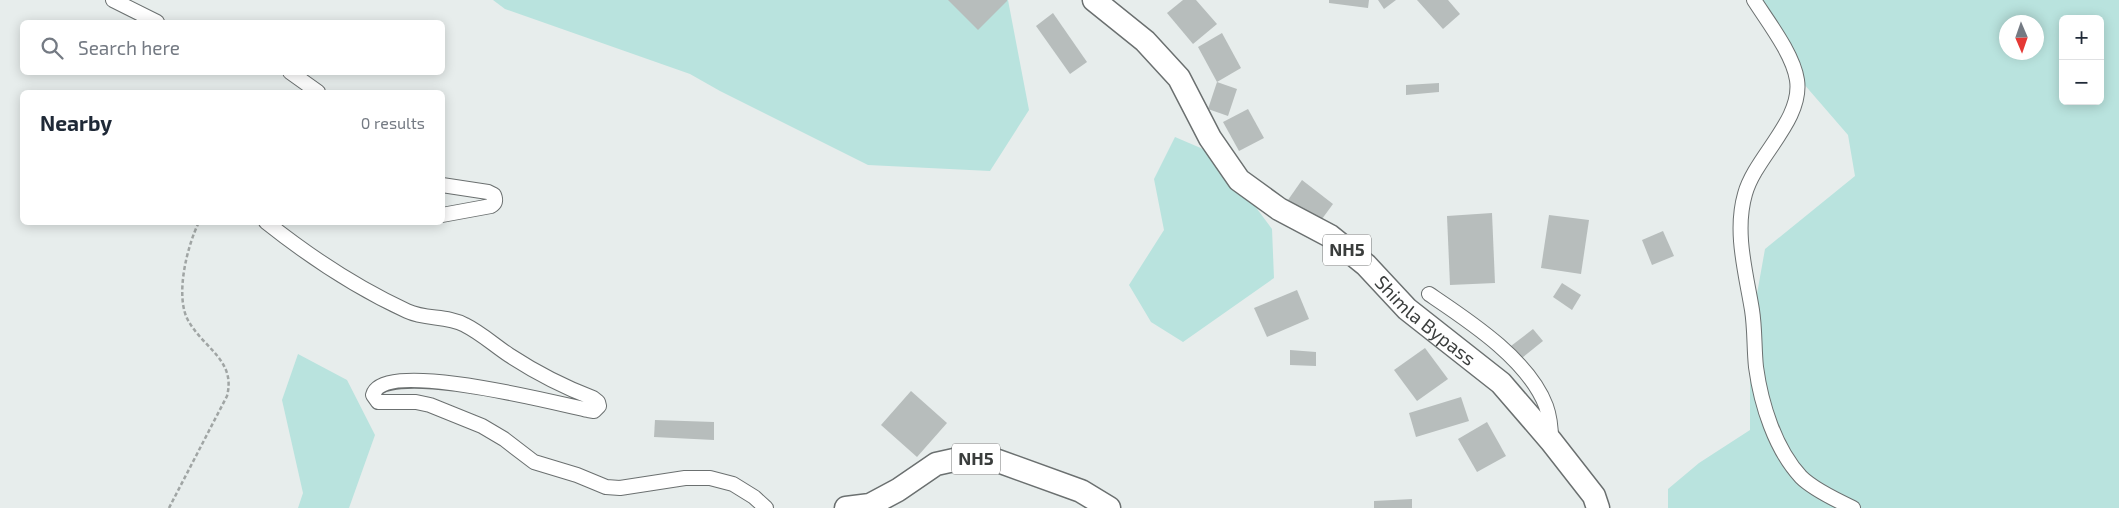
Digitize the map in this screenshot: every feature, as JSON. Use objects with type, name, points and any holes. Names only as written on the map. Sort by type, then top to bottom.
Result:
[{"type":"highway","name":"Shimla Bypass","points":[[1094,0],[1145,41],[1179,78],[1210,138],[1239,180],[1279,209],[1330,236],[1366,265],[1407,309],[1501,383],[1551,441],[1594,496],[1598,508]]},
{"type":"highway","name":"NH5","points":[[846,508],[870,505],[898,490],[936,464],[963,458],[998,461],[1081,491],[1109,508]]},
{"type":"street","points":[[114,0],[153,20]]},
{"type":"street","points":[[1754,0],[1791,61],[1797,80],[1796,102],[1755,171],[1745,194],[1740,220],[1742,250],[1754,322],[1756,367],[1766,412],[1782,450],[1802,478],[1837,501],[1853,508]]},
{"type":"street","points":[[294,75],[315,90]]},
{"type":"street","points":[[445,185],[488,192],[494,195],[496,199],[495,203],[491,206],[445,215]]},
{"type":"street","points":[[270,225],[301,250],[331,269],[407,311],[421,316],[453,319],[544,375],[593,398],[598,402],[599,406],[594,411],[457,383],[428,381],[400,382],[379,387],[374,390],[373,395],[378,402],[416,402],[430,405],[482,426],[504,439],[534,462],[577,475],[606,487],[620,488],[685,478],[710,478],[734,484],[754,497],[766,508]]},
{"type":"street","points":[[1429,294],[1491,338],[1534,385],[1546,406],[1551,425],[1551,441]]},
{"type":"path","points":[[169,508],[227,396],[230,385],[228,373],[223,363],[188,321],[182,303],[189,252],[198,225]]},
{"type":"shaded area","points":[[493,0],[1008,0],[1029,110],[990,171],[868,165],[690,74],[505,9]]},
{"type":"shaded area","points":[[1757,0],[2119,0],[2119,508],[1668,508],[1668,489],[1699,463],[1750,430],[1750,333],[1765,249],[1855,176],[1848,135],[1790,68]]},
{"type":"shaded area","points":[[1175,137],[1217,155],[1272,229],[1274,278],[1183,342],[1151,322],[1129,285],[1164,230],[1154,179]]},
{"type":"shaded area","points":[[298,354],[347,380],[375,435],[349,508],[298,508],[303,493],[282,400]]},
{"type":"building","points":[[948,0],[1007,0],[1007,1],[978,30]]},
{"type":"building","points":[[1183,0],[1196,0],[1217,24],[1193,44],[1167,13]]},
{"type":"building","points":[[1329,0],[1369,0],[1368,8],[1329,3]]},
{"type":"building","points":[[1378,0],[1396,0],[1384,9]]},
{"type":"building","points":[[1417,0],[1448,0],[1460,14],[1443,29]]},
{"type":"building","points":[[1053,13],[1087,62],[1070,74],[1036,26]]},
{"type":"building","points":[[1222,33],[1241,68],[1217,82],[1198,47]]},
{"type":"building","points":[[1217,82],[1237,89],[1228,116],[1208,109]]},
{"type":"building","points":[[1439,83],[1439,92],[1406,95],[1406,85]]},
{"type":"building","points":[[1248,109],[1264,138],[1239,151],[1223,122]]},
{"type":"building","points":[[1302,180],[1333,204],[1319,223],[1288,200]]},
{"type":"building","points":[[1492,213],[1495,283],[1450,285],[1447,216]]},
{"type":"building","points":[[1549,215],[1589,220],[1581,274],[1541,268]]},
{"type":"building","points":[[1663,231],[1674,256],[1652,265],[1642,240]]},
{"type":"building","points":[[1562,283],[1581,295],[1572,310],[1553,297]]},
{"type":"building","points":[[1297,290],[1309,319],[1267,337],[1254,308]]},
{"type":"building","points":[[1533,329],[1543,341],[1517,362],[1507,349]]},
{"type":"building","points":[[1425,348],[1448,379],[1417,401],[1394,370]]},
{"type":"building","points":[[1290,350],[1316,352],[1316,366],[1290,365]]},
{"type":"building","points":[[911,391],[947,423],[917,457],[881,425]]},
{"type":"building","points":[[1461,397],[1469,421],[1416,437],[1409,413]]},
{"type":"building","points":[[655,420],[714,422],[714,440],[654,437]]},
{"type":"building","points":[[1487,422],[1506,456],[1477,472],[1458,439]]},
{"type":"building","points":[[1412,499],[1412,508],[1374,508],[1374,501]]}]
